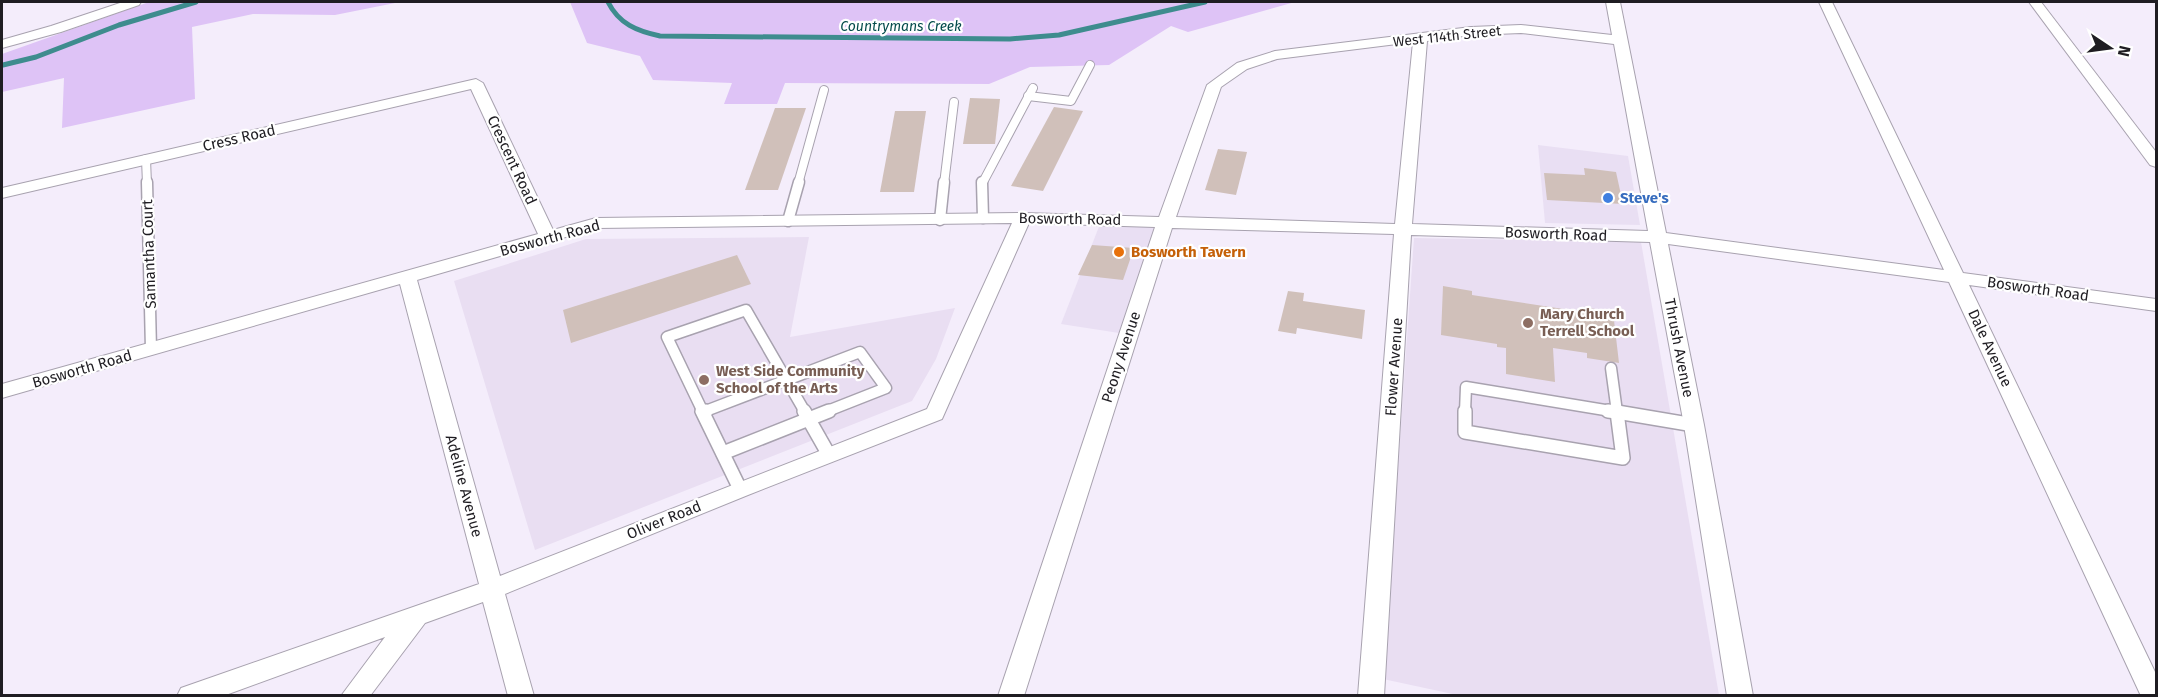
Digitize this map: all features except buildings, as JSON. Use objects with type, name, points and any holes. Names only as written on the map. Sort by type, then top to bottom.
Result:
[{"type":"street","name":"Thrush Avenue","points":[[1613,2],[1694,425],[1740,696]]},
{"type":"street","name":"Dale Avenue","points":[[1826,2],[2154,696]]},
{"type":"street","points":[[2035,2],[2157,162]]},
{"type":"street","points":[[2,44],[56,29],[128,3]]},
{"type":"street","name":"West 114th Street","points":[[1275,56],[1471,31],[1521,29],[1620,40]]},
{"type":"street","name":"Flower Avenue","points":[[1371,696],[1403,229],[1420,38]]},
{"type":"street","name":"Peony Avenue","points":[[1011,696],[1166,221],[1214,86],[1242,66],[1275,56]]},
{"type":"street","name":"Cress Road","points":[[2,193],[476,82]]},
{"type":"street","name":"Crescent Road","points":[[476,82],[548,237]]},
{"type":"street","name":"Bosworth Road","points":[[2,391],[596,223],[1023,218],[1658,237],[2157,305]]},
{"type":"street","name":"Oliver Road","points":[[190,696],[492,589],[935,414],[1023,218]]},
{"type":"street","name":"Adeline Avenue","points":[[407,278],[521,696]]},
{"type":"street","points":[[354,696],[417,615]]},
{"type":"lane","points":[[983,218],[982,183],[1031,92],[1071,101],[1090,65]]},
{"type":"lane","points":[[788,221],[824,90]]},
{"type":"lane","points":[[940,220],[954,102]]},
{"type":"lane","name":"Samantha Court","points":[[146,159],[152,349]]},
{"type":"lane","points":[[741,489],[667,337],[746,310],[829,455]]},
{"type":"lane","points":[[703,412],[861,352],[886,388],[723,453]]},
{"type":"lane","points":[[1611,369],[1617,412],[1623,458],[1465,432],[1466,387],[1617,412],[1694,425]]},
{"type":"shaded area","points":[[149,2],[400,2],[335,15],[253,14],[192,27],[195,99],[62,128],[64,78],[2,92],[2,54]]},
{"type":"shaded area","points":[[570,2],[1295,2],[1188,32],[1171,26],[1109,65],[1030,67],[989,84],[785,83],[777,104],[724,104],[732,83],[653,80],[640,56],[587,43]]},
{"type":"shaded area","points":[[1538,145],[1628,156],[1640,225],[1545,223]]},
{"type":"shaded area","points":[[1100,224],[1158,226],[1119,333],[1061,324]]},
{"type":"shaded area","name":"West Side Community School of the Arts","points":[[809,237],[790,337],[955,308],[936,359],[912,401],[535,550],[454,281],[586,239]]},
{"type":"shaded area","points":[[1414,238],[1641,242],[1719,695],[1462,696],[1383,679]]},
{"type":"waterway","name":"Countrymans Creek","points":[[3,65],[36,57],[119,25],[196,2]]},
{"type":"waterway","name":"Countrymans Creek","points":[[608,2],[612,10],[623,21],[644,32],[660,36],[1010,39],[1059,35],[1205,2]]},
{"type":"place","name":"Steve's","points":[[1608,198]]},
{"type":"place","name":"Bosworth Tavern","points":[[1119,252]]},
{"type":"place","name":"Mary Church Terrell School","points":[[1528,323]]},
{"type":"place","name":"West Side Community School of the Arts","points":[[704,380]]}]
